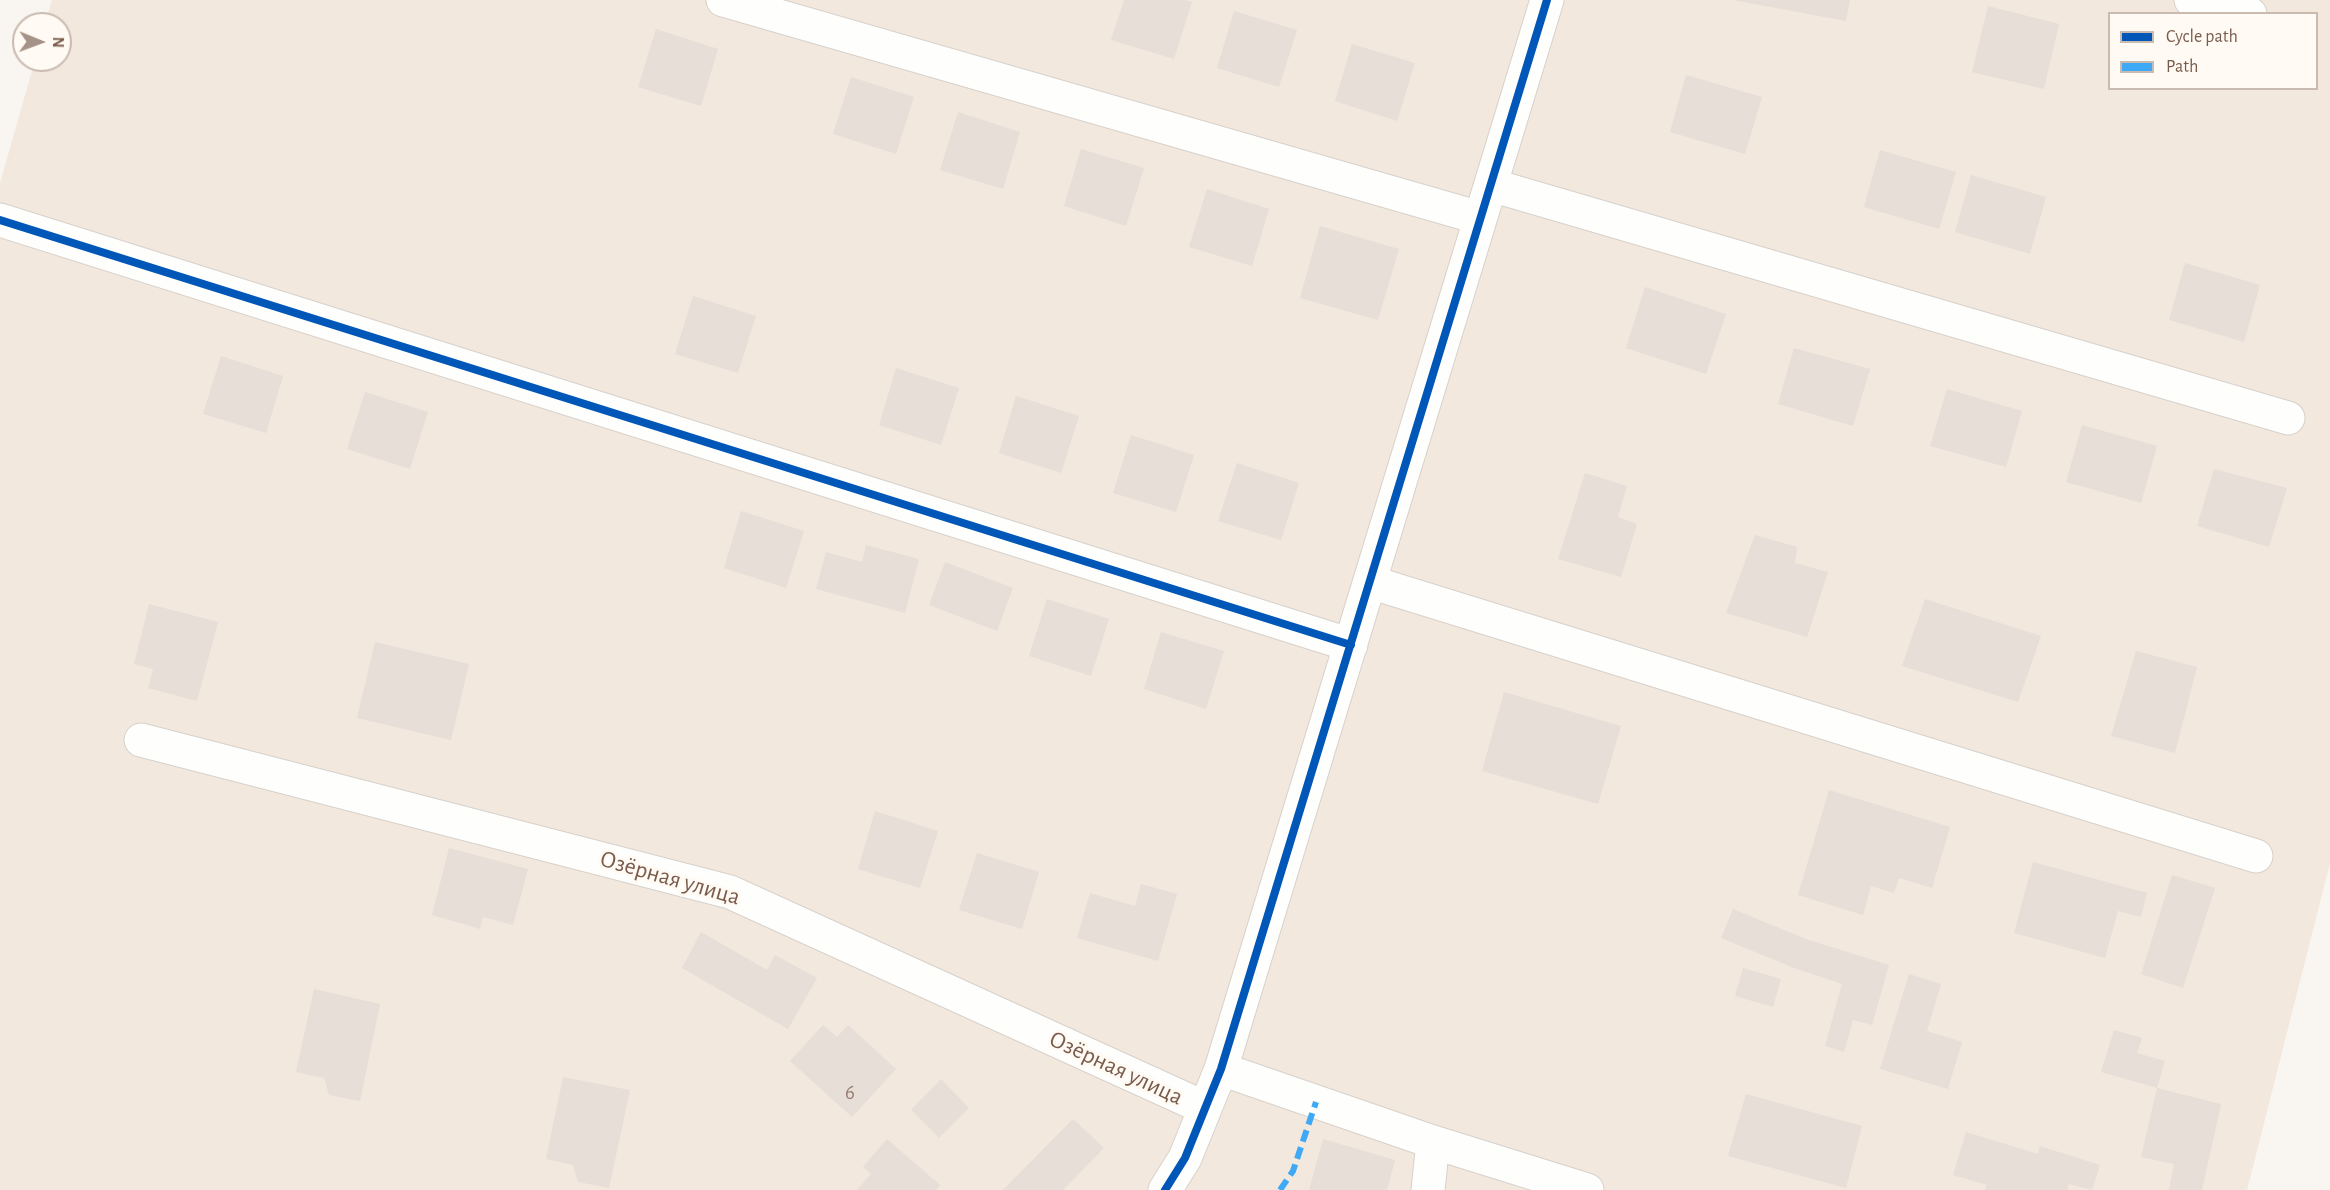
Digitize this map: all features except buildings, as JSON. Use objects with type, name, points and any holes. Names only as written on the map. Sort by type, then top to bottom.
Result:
[{"type":"street","points":[[723,0],[1480,218]]},
{"type":"street","points":[[1165,1190],[1185,1158],[1221,1069],[1547,0]]},
{"type":"street","points":[[2191,0],[2242,12]]},
{"type":"street","points":[[1491,185],[2288,418]]},
{"type":"street","points":[[0,220],[1351,645]]},
{"type":"street","points":[[1370,582],[2256,856]]},
{"type":"street","name":"Озёрная улица","points":[[141,740],[730,892],[1205,1108]]},
{"type":"street","points":[[1221,1069],[1433,1142],[1587,1190]]},
{"type":"street","points":[[1428,1190],[1433,1142]]},
{"type":"shaded area","points":[[52,0],[2330,0],[2330,863],[2247,1190],[0,1190],[0,183],[32,72],[72,72],[72,12],[48,12]]},
{"type":"marked path","points":[[1280,1190],[1293,1171],[1316,1102]]},
{"type":"cycle path","points":[[1165,1190],[1185,1158],[1221,1069],[1547,0]]},
{"type":"cycle path","points":[[0,220],[1351,645]]}]
